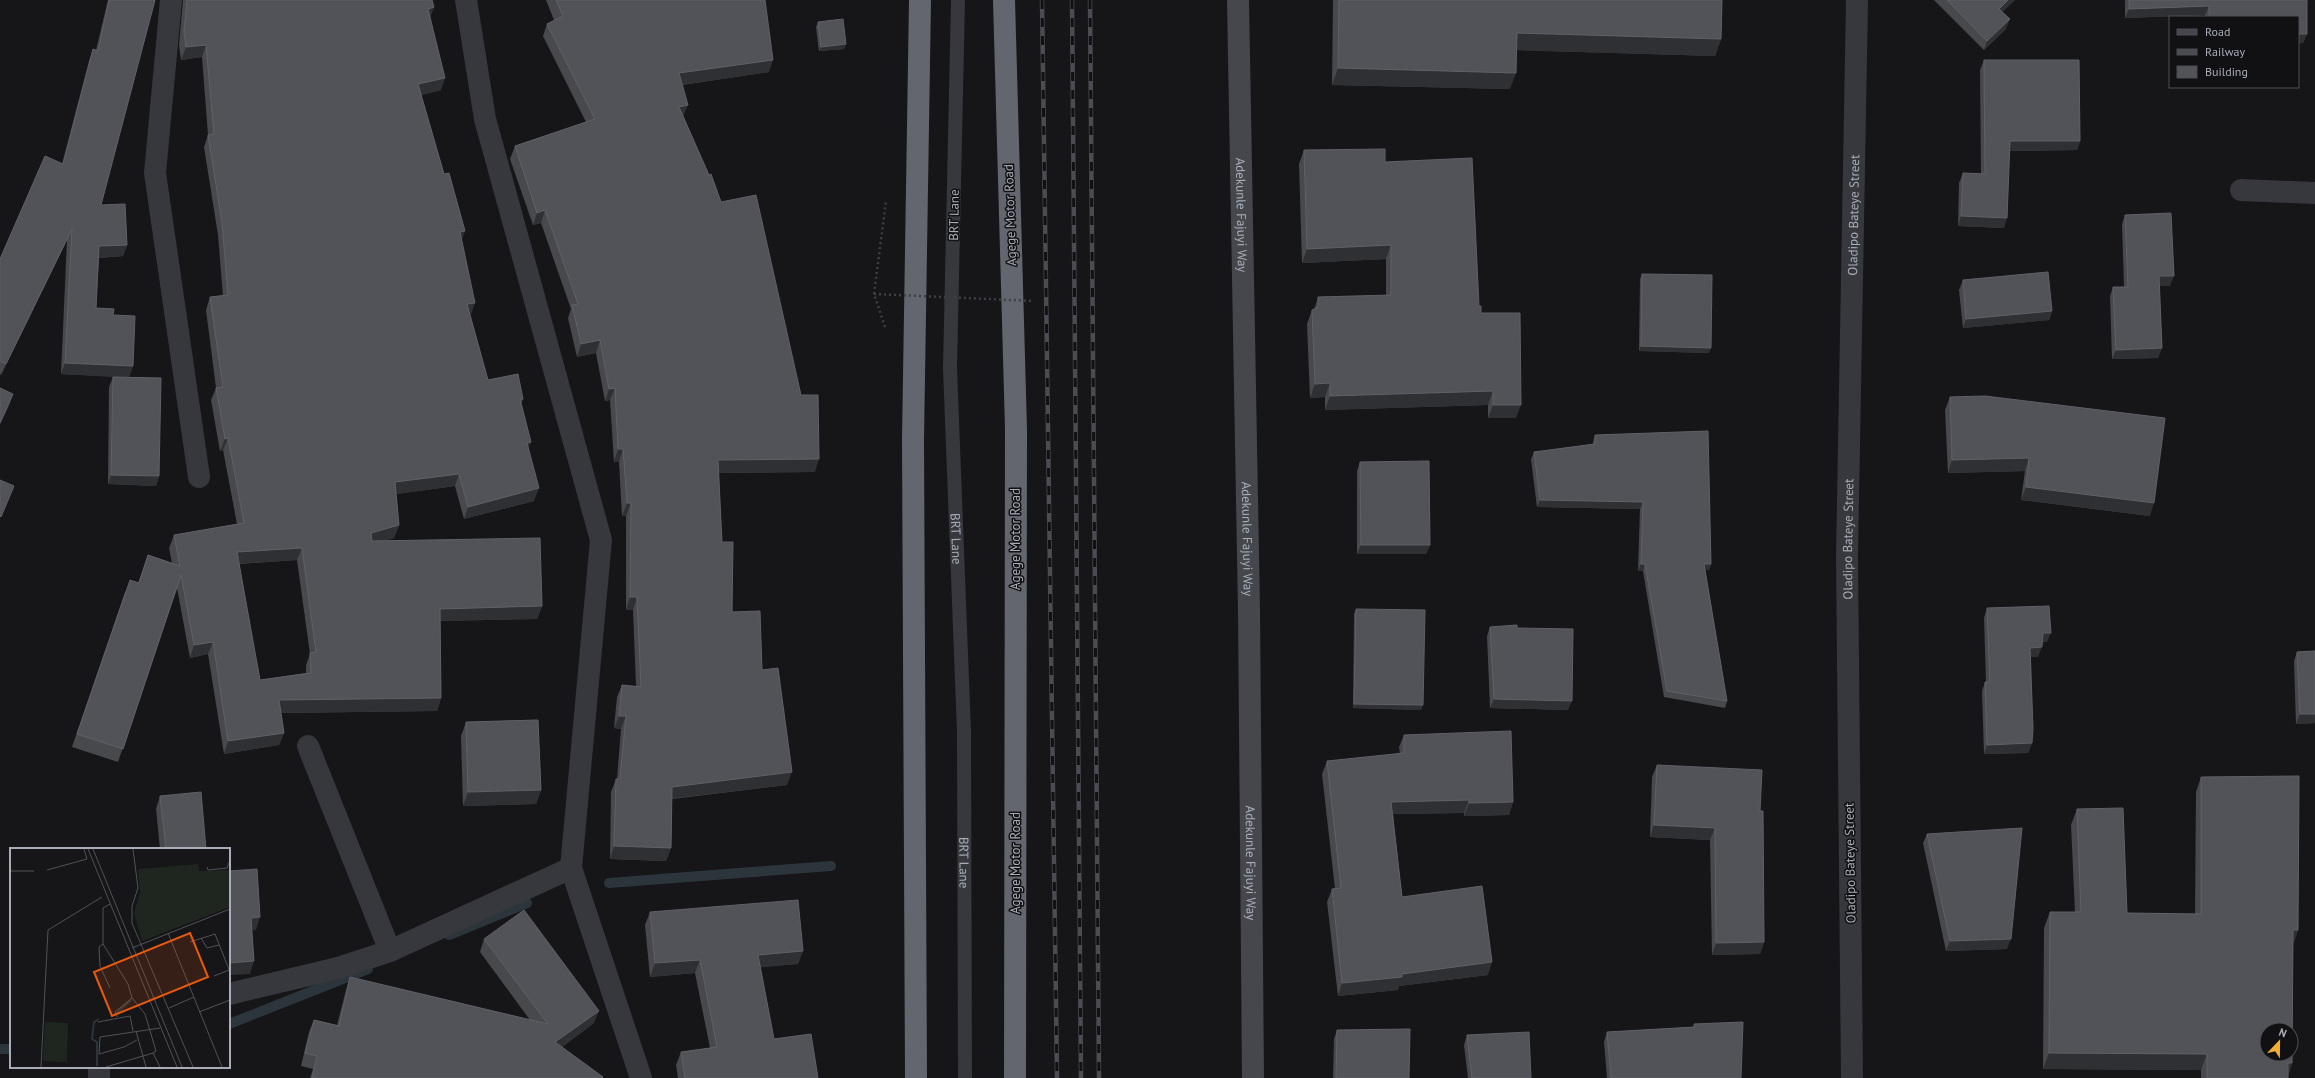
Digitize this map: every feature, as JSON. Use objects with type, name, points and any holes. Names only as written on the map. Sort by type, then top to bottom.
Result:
[{"type":"highway","points":[[916,1078],[913,440],[920,0]]},
{"type":"highway","name":"Agege Motor Road","points":[[1004,0],[1016,429],[1016,1078]]},
{"type":"street","points":[[171,0],[155,174],[199,477]]},
{"type":"street","points":[[466,0],[484,119],[601,540],[571,868],[641,1078]]},
{"type":"street","name":"Adekunle Fajuyi Way","points":[[1238,0],[1249,594],[1253,1078]]},
{"type":"street","name":"Oladipo Bateye Street","points":[[1852,1078],[1847,556],[1857,0]]},
{"type":"street","points":[[2240,190],[2315,193]]},
{"type":"street","points":[[308,746],[390,951]]},
{"type":"street","points":[[230,994],[338,968],[390,951],[571,868]]},
{"type":"street","points":[[98,1068],[99,1078]]},
{"type":"lane","name":"BRT Lane","points":[[958,0],[950,368],[964,732],[965,1078]]},
{"type":"path","points":[[874,294],[1034,301]]},
{"type":"building","points":[[109,0],[155,0],[101,205],[125,204],[127,245],[99,246],[96,308],[114,309],[113,315],[135,316],[133,366],[65,363],[72,229],[6,364],[0,361],[0,259],[45,156],[63,164],[93,49],[98,51]]},
{"type":"building","points":[[187,0],[432,0],[434,7],[428,9],[445,78],[418,84],[444,174],[449,173],[465,231],[460,232],[475,303],[467,304],[488,380],[518,374],[523,399],[520,399],[531,442],[527,443],[539,488],[468,507],[459,474],[395,482],[399,525],[371,533],[372,541],[540,538],[542,606],[440,609],[441,698],[279,700],[284,733],[228,741],[213,642],[194,645],[181,575],[123,749],[77,734],[130,580],[139,583],[148,555],[180,566],[174,535],[244,523],[228,438],[225,439],[216,388],[223,387],[210,297],[228,295],[222,222],[208,135],[214,134],[206,45],[186,47],[184,32]],"holes":[[[302,548],[316,652],[310,653],[311,673],[260,680],[237,552]]]},
{"type":"building","points":[[556,0],[765,0],[773,60],[679,73],[688,105],[679,107],[709,175],[711,174],[721,202],[756,195],[801,395],[818,395],[819,459],[718,460],[722,542],[733,542],[732,612],[760,611],[762,670],[778,668],[792,772],[672,787],[671,848],[614,846],[616,779],[620,779],[626,716],[619,716],[622,685],[641,687],[637,597],[630,597],[631,503],[627,503],[623,449],[618,449],[615,388],[609,389],[600,340],[581,344],[572,305],[578,304],[545,210],[537,213],[515,146],[595,119],[547,24],[563,16]]},
{"type":"building","points":[[1339,0],[1722,0],[1721,39],[1517,33],[1516,73],[1338,68]]},
{"type":"building","points":[[1947,0],[2008,0],[1999,9],[2010,19],[1987,41]]},
{"type":"building","points":[[2129,0],[2307,0],[2307,34],[2299,34],[2299,16],[2209,16],[2209,6],[2129,9]]},
{"type":"building","points":[[843,19],[846,44],[821,47],[818,22]]},
{"type":"building","points":[[1984,60],[2079,60],[2080,141],[2010,141],[2007,218],[1961,216],[1963,173],[1985,174]]},
{"type":"building","points":[[1385,149],[1385,162],[1472,158],[1479,306],[1481,306],[1481,313],[1520,313],[1521,405],[1493,405],[1493,391],[1330,396],[1330,383],[1315,384],[1312,310],[1318,307],[1318,297],[1391,295],[1391,245],[1307,249],[1304,150]]},
{"type":"building","points":[[2171,213],[2174,276],[2159,276],[2162,348],[2116,350],[2113,287],[2128,287],[2125,215]]},
{"type":"building","points":[[2048,272],[2052,311],[1966,319],[1963,280]]},
{"type":"building","points":[[1642,274],[1712,275],[1711,348],[1641,346]]},
{"type":"building","points":[[113,377],[161,378],[159,476],[111,475]]},
{"type":"building","points":[[0,388],[13,394],[0,423]]},
{"type":"building","points":[[1985,396],[2165,418],[2154,503],[2026,487],[2029,458],[1952,460],[1950,397]]},
{"type":"building","points":[[1708,431],[1711,564],[1704,564],[1727,701],[1667,691],[1645,564],[1641,564],[1643,502],[1540,500],[1534,452],[1595,444],[1595,435]]},
{"type":"building","points":[[1429,461],[1430,545],[1361,545],[1360,462]]},
{"type":"building","points":[[0,480],[14,486],[1,517],[0,516]]},
{"type":"building","points":[[2049,606],[2051,633],[2043,633],[2042,647],[2030,648],[2033,728],[2032,743],[1987,745],[1985,682],[1990,682],[1987,608]]},
{"type":"building","points":[[1356,609],[1425,610],[1423,705],[1354,704]]},
{"type":"building","points":[[1517,625],[1517,628],[1573,629],[1572,701],[1494,699],[1490,627]]},
{"type":"building","points":[[2315,651],[2315,714],[2300,714],[2297,652]]},
{"type":"building","points":[[538,720],[541,790],[468,792],[466,722]]},
{"type":"building","points":[[1511,731],[1513,802],[1469,803],[1469,800],[1391,802],[1402,897],[1482,886],[1492,962],[1402,974],[1402,977],[1342,983],[1332,889],[1341,888],[1327,761],[1404,753],[1404,735]]},
{"type":"building","points":[[1657,765],[1762,770],[1760,811],[1763,811],[1764,942],[1716,943],[1715,828],[1654,825]]},
{"type":"building","points":[[2299,776],[2298,930],[2293,930],[2292,1022],[2259,1022],[2259,1062],[2292,1062],[2288,1063],[2288,1078],[2207,1078],[2207,1054],[2049,1053],[2050,912],[2081,912],[2077,809],[2123,808],[2127,913],[2201,914],[2201,777]]},
{"type":"building","points":[[201,792],[206,848],[166,848],[160,796]]},
{"type":"building","points":[[2022,828],[2011,939],[1950,941],[1927,834]]},
{"type":"building","points":[[257,869],[260,917],[251,918],[254,961],[230,963],[230,871]]},
{"type":"building","points":[[798,900],[803,951],[758,955],[774,1039],[811,1034],[818,1078],[685,1078],[681,1052],[717,1047],[700,960],[655,963],[650,912]]},
{"type":"building","points":[[524,910],[599,1011],[555,1042],[603,1077],[602,1078],[312,1078],[317,1056],[305,1053],[314,1020],[339,1026],[350,977],[548,1024],[484,939]]},
{"type":"building","points":[[1743,1022],[1741,1078],[1611,1078],[1607,1032],[1695,1027],[1694,1024]]},
{"type":"building","points":[[1410,1029],[1409,1078],[1336,1078],[1337,1030]]},
{"type":"building","points":[[1529,1032],[1531,1078],[1472,1078],[1467,1035]]},
{"type":"waterway","points":[[609,883],[831,866]]},
{"type":"waterway","points":[[449,935],[527,903]]},
{"type":"waterway","points":[[230,1024],[368,969]]},
{"type":"waterway","points":[[0,1049],[10,1049]]},
{"type":"railway","points":[[1042,0],[1057,1078]]},
{"type":"railway","points":[[1072,0],[1081,1078]]},
{"type":"railway","points":[[1090,0],[1099,1078]]}]
